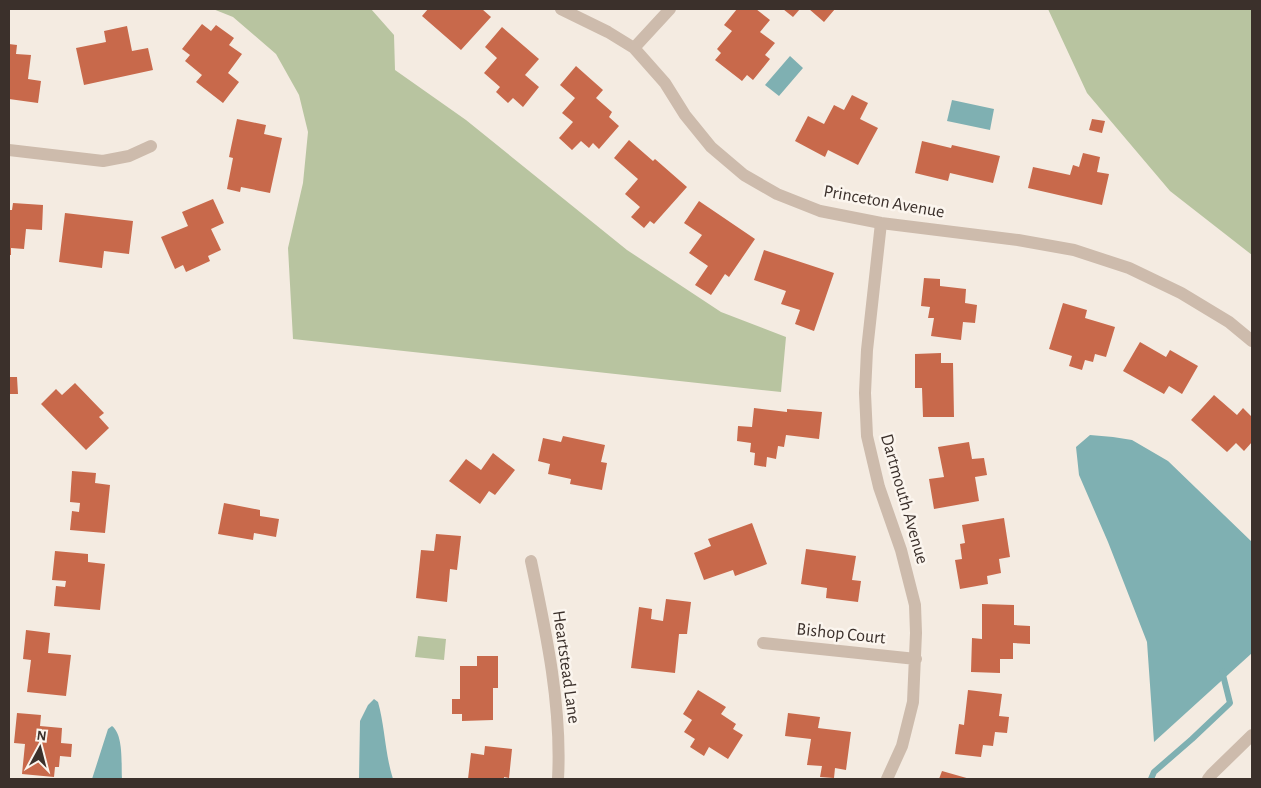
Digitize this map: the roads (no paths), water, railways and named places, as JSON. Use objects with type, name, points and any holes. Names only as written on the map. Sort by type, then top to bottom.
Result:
[{"type":"street","name":"Princeton Avenue","points":[[561,9],[608,32],[634,48],[665,83],[685,114],[711,147],[744,174],[777,194],[820,211],[881,223],[1018,240],[1074,250],[1129,268],[1181,293],[1229,322],[1252,341]]},
{"type":"street","points":[[634,48],[670,9]]},
{"type":"street","points":[[9,150],[103,161],[129,156],[151,146]]},
{"type":"street","name":"Dartmouth Avenue","points":[[881,223],[864,392],[867,436],[879,486],[901,550],[915,605],[916,633],[913,702],[902,746],[887,779]]},
{"type":"street","name":"Heartstead Lane","points":[[531,561],[545,630],[556,706],[559,751],[558,779]]},
{"type":"street","name":"Bishop Court","points":[[763,643],[916,660]]},
{"type":"street","points":[[1208,779],[1252,735]]},
{"type":"water","points":[[790,56],[803,68],[779,96],[765,85]]},
{"type":"water","points":[[952,100],[994,109],[990,130],[947,121]]},
{"type":"water","points":[[1090,435],[1132,440],[1168,461],[1252,542],[1252,653],[1154,742],[1147,642],[1108,542],[1079,475],[1076,447]]},
{"type":"water","points":[[374,699],[378,702],[393,779],[359,779],[360,721],[368,705]]},
{"type":"water","points":[[112,726],[116,730],[120,743],[122,779],[92,779],[108,729]]},
{"type":"waterway","points":[[1151,779],[1154,772],[1230,703],[1222,671]]}]
